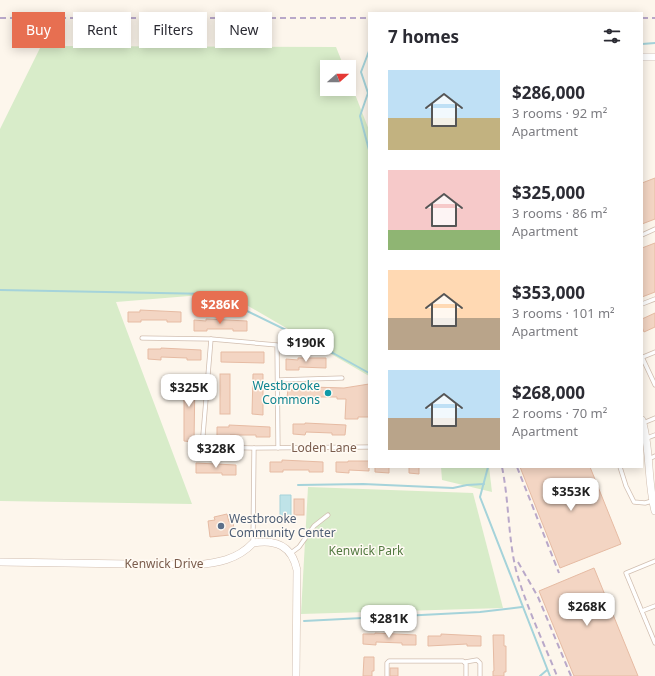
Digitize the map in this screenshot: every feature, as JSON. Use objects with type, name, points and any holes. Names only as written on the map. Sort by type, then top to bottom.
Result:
[{"type":"street","points":[[643,57],[655,57]]},
{"type":"street","points":[[643,425],[652,457],[649,481],[655,511]]},
{"type":"street","points":[[253,543],[275,543],[282,545],[291,553],[295,562],[297,570],[296,676]]},
{"type":"street","name":"Kenwick Drive","points":[[0,562],[209,564],[245,552],[253,543]]},
{"type":"lane","points":[[643,235],[655,229]]},
{"type":"lane","points":[[643,304],[655,299]]},
{"type":"lane","name":"Loden Lane","points":[[142,338],[211,339],[277,345],[278,448]]},
{"type":"lane","name":"Loden Lane","points":[[211,339],[202,447],[368,447]]},
{"type":"lane","points":[[643,357],[655,352]]},
{"type":"lane","points":[[643,359],[655,385]]},
{"type":"lane","points":[[278,380],[342,378]]},
{"type":"lane","points":[[643,421],[655,418]]},
{"type":"lane","points":[[646,438],[655,435]]},
{"type":"lane","points":[[253,543],[254,448]]},
{"type":"lane","points":[[620,468],[634,502],[645,503],[652,501]]},
{"type":"lane","points":[[291,553],[299,547],[314,526],[328,515]]},
{"type":"lane","points":[[655,561],[626,573],[655,643]]},
{"type":"lane","points":[[642,611],[655,606]]},
{"type":"lane","points":[[387,676],[387,663],[389,661],[465,662],[477,660],[480,663],[480,676]]},
{"type":"lane","points":[[465,662],[467,666],[466,676]]},
{"type":"green space","points":[[65,46],[73,46],[73,48],[131,48],[131,46],[139,46],[139,48],[336,47],[341,60],[320,60],[320,96],[356,96],[368,127],[368,375],[226,293],[116,302],[192,504],[0,501],[0,129],[40,48],[65,48]]},
{"type":"green space","points":[[441,468],[489,468],[492,492],[442,480]]},
{"type":"green space","name":"Kenwick Park","points":[[308,487],[473,493],[503,608],[301,614]]},
{"type":"water","points":[[280,495],[291,495],[291,519],[278,519],[280,517]]},
{"type":"building","points":[[655,178],[655,219],[643,224],[643,183]]},
{"type":"building","points":[[655,243],[655,292],[643,297],[643,248]]},
{"type":"building","points":[[140,310],[181,312],[181,322],[167,322],[167,320],[141,320],[141,322],[128,322],[128,312],[140,312]]},
{"type":"building","points":[[655,313],[655,327],[644,332],[643,319]]},
{"type":"building","points":[[206,319],[247,321],[247,331],[233,331],[233,329],[207,329],[207,331],[194,331],[194,320],[206,321]]},
{"type":"building","points":[[161,348],[201,350],[201,360],[161,357],[161,360],[148,359],[148,349]]},
{"type":"building","name":"Westbrooke Commons","points":[[221,352],[264,352],[264,363],[221,362]]},
{"type":"building","name":"Westbrooke Commons","points":[[298,358],[326,358],[326,368],[299,367],[299,370],[286,370],[286,359],[298,360]]},
{"type":"building","name":"Westbrooke Commons","points":[[220,374],[230,374],[230,414],[220,414]]},
{"type":"building","name":"Westbrooke Commons","points":[[253,374],[263,374],[263,415],[252,414]]},
{"type":"building","points":[[195,376],[194,442],[184,441],[184,402],[182,378]]},
{"type":"building","name":"Westbrooke Commons","points":[[368,384],[368,417],[345,419],[346,399],[337,399],[337,397],[311,397],[311,399],[286,404],[288,390],[311,389],[311,387],[344,388]]},
{"type":"building","name":"Westbrooke Commons","points":[[305,423],[346,425],[345,435],[306,432],[305,435],[293,434],[293,424]]},
{"type":"building","name":"Westbrooke Commons","points":[[229,425],[270,427],[270,437],[256,437],[256,435],[230,435],[230,437],[217,437],[217,427],[229,427]]},
{"type":"building","points":[[282,460],[323,462],[323,472],[309,472],[309,470],[283,470],[283,472],[270,472],[270,462],[282,462]]},
{"type":"building","points":[[368,461],[369,471],[349,470],[349,473],[336,472],[336,462]]},
{"type":"building","points":[[196,463],[236,465],[236,475],[222,475],[222,473],[196,473]]},
{"type":"building","points":[[375,468],[389,468],[389,473],[375,472]]},
{"type":"building","points":[[409,468],[419,468],[419,474],[409,473]]},
{"type":"building","points":[[520,468],[590,468],[621,544],[560,568]]},
{"type":"building","points":[[294,499],[304,499],[304,515],[294,515]]},
{"type":"building","name":"Westbrooke Community Center","points":[[227,514],[229,522],[233,521],[234,530],[230,531],[230,535],[210,537],[208,521],[215,520],[214,517]]},
{"type":"building","points":[[594,568],[638,676],[574,676],[539,591]]},
{"type":"building","points":[[375,633],[416,635],[416,645],[376,642],[376,645],[363,644],[363,634]]},
{"type":"building","points":[[441,634],[481,636],[481,646],[467,646],[467,644],[428,646],[428,636],[441,636]]},
{"type":"building","points":[[493,635],[504,635],[504,646],[506,646],[506,672],[504,672],[504,676],[493,676]]},
{"type":"building","points":[[364,657],[374,657],[374,671],[372,671],[372,676],[363,676]]},
{"type":"building","points":[[390,668],[398,668],[398,676],[390,676]]},
{"type":"waterway","points":[[643,44],[655,43]]},
{"type":"waterway","points":[[368,54],[361,72],[368,93]]},
{"type":"waterway","points":[[368,93],[360,116],[368,146]]},
{"type":"waterway","points":[[0,290],[212,294],[333,353],[368,372]]},
{"type":"waterway","points":[[488,468],[480,497],[550,676]]},
{"type":"waterway","points":[[298,485],[363,484],[453,488],[484,484]]},
{"type":"waterway","points":[[304,621],[480,612],[522,607]]},
{"type":"waterway","points":[[540,676],[547,670]]},
{"type":"railway","points":[[0,18],[368,18]]},
{"type":"railway","points":[[643,18],[655,18]]},
{"type":"railway","points":[[502,468],[511,545],[516,570],[530,610],[557,676]]},
{"type":"railway","points":[[517,468],[559,573]]},
{"type":"railway","points":[[518,562],[538,597],[571,676]]},
{"type":"place","name":"Westbrooke Commons","points":[[328,393]]},
{"type":"place","name":"Westbrooke Community Center","points":[[221,526]]}]
